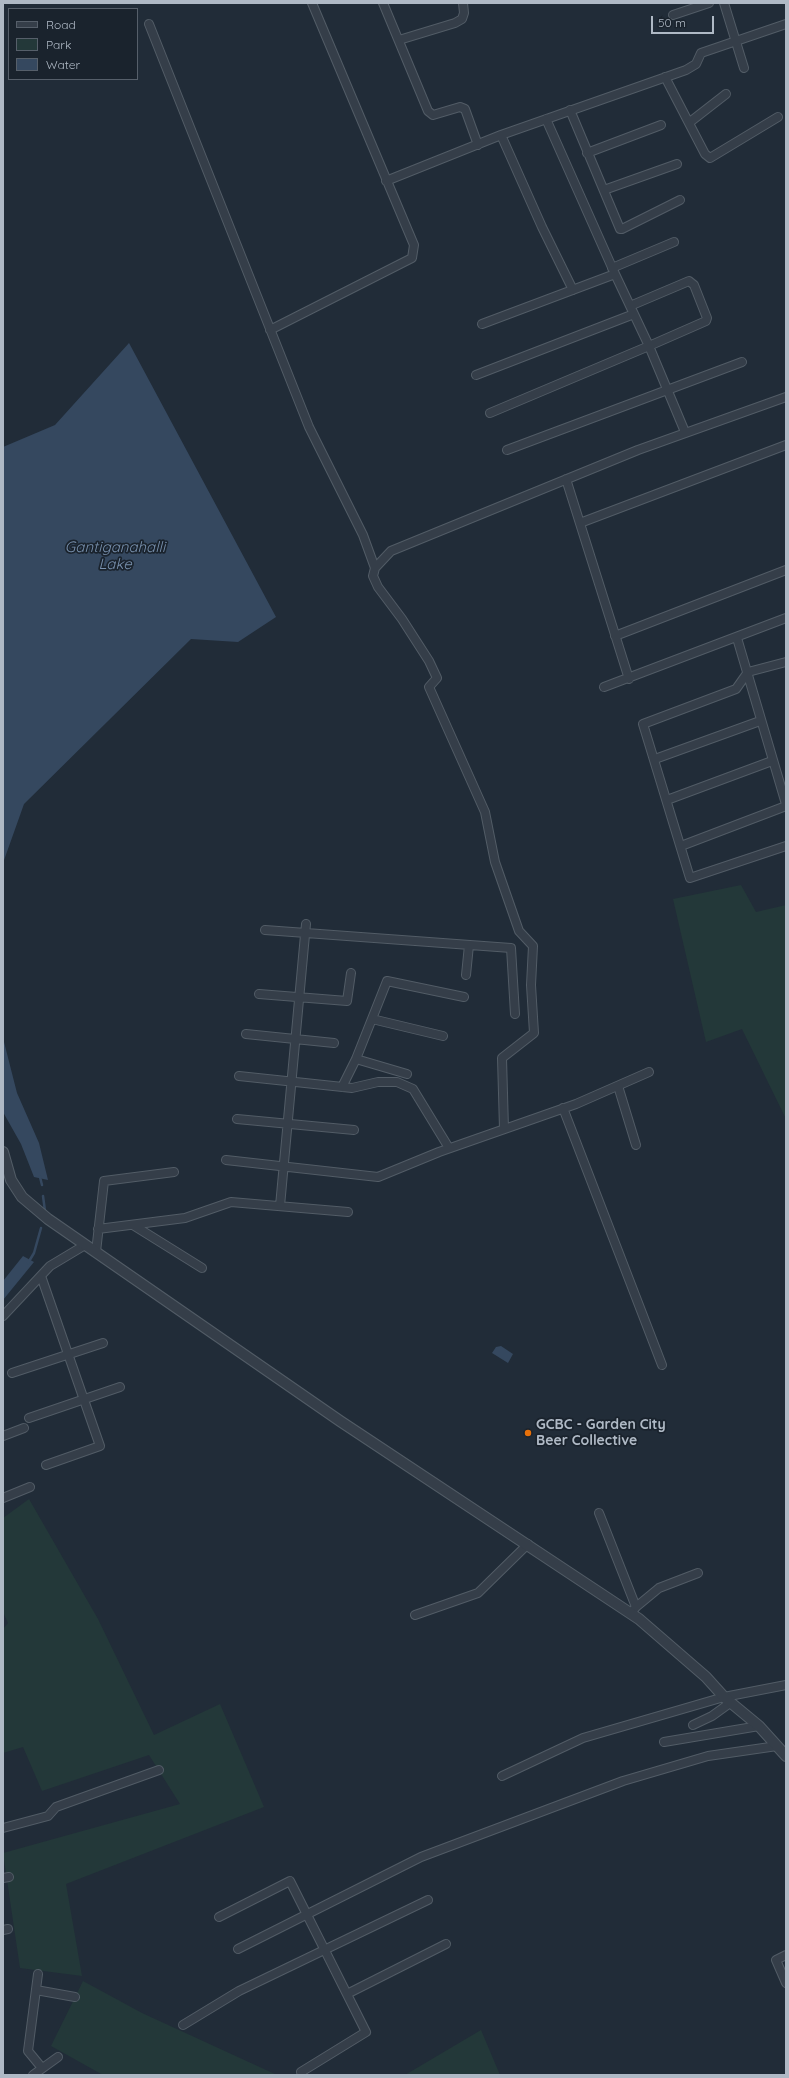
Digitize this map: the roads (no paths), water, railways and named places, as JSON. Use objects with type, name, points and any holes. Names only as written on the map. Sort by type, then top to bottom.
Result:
[{"type":"street","points":[[270,330],[412,258],[414,246],[312,3]]},
{"type":"street","points":[[383,3],[428,111],[433,115],[460,107],[465,109],[478,145]]},
{"type":"street","points":[[399,40],[455,23],[462,19],[464,12],[463,3]]},
{"type":"street","points":[[673,15],[709,3]]},
{"type":"street","points":[[724,3],[744,68]]},
{"type":"street","points":[[149,24],[302,411],[363,535],[375,568],[374,576],[378,587],[402,619],[438,678],[429,687],[485,812],[495,862],[519,931],[533,946],[531,985],[534,1033],[502,1058],[504,1129]]},
{"type":"street","points":[[386,181],[501,135],[686,70],[696,64],[701,53],[735,40],[786,24]]},
{"type":"street","points":[[665,77],[690,122],[705,154],[710,158],[778,117]]},
{"type":"street","points":[[690,122],[726,94]]},
{"type":"street","points":[[570,110],[618,226],[622,229],[680,200]]},
{"type":"street","points":[[546,119],[613,271],[649,346],[685,432]]},
{"type":"street","points":[[587,153],[660,125]]},
{"type":"street","points":[[501,135],[572,290]]},
{"type":"street","points":[[604,190],[677,164]]},
{"type":"street","points":[[482,324],[572,290],[674,242]]},
{"type":"street","points":[[490,413],[706,321],[707,315],[694,286],[689,281],[630,306]]},
{"type":"street","points":[[476,375],[634,314]]},
{"type":"street","points":[[507,450],[742,362]]},
{"type":"street","points":[[375,568],[391,551],[685,432],[786,397]]},
{"type":"street","points":[[580,523],[786,445]]},
{"type":"street","points":[[566,479],[629,679]]},
{"type":"street","points":[[615,636],[786,570]]},
{"type":"street","points":[[604,687],[629,679],[786,618]]},
{"type":"street","points":[[680,846],[786,805],[772,761],[772,753],[760,721],[748,672],[737,638]]},
{"type":"street","points":[[786,662],[748,672],[736,689],[643,724],[655,759],[690,878],[786,846]]},
{"type":"street","points":[[655,759],[760,721]]},
{"type":"street","points":[[667,800],[772,761]]},
{"type":"street","points":[[280,1206],[306,928]]},
{"type":"street","points":[[265,930],[306,928],[511,948],[515,1014]]},
{"type":"street","points":[[466,974],[469,945]]},
{"type":"street","points":[[259,994],[347,1000],[351,972]]},
{"type":"street","points":[[342,1087],[356,1059],[387,981],[464,997]]},
{"type":"street","points":[[372,1019],[443,1036]]},
{"type":"street","points":[[246,1034],[334,1043]]},
{"type":"street","points":[[356,1059],[407,1074]]},
{"type":"street","points":[[226,1160],[378,1177],[449,1148],[563,1108],[649,1072]]},
{"type":"street","points":[[239,1076],[352,1088],[378,1082],[397,1082],[413,1089],[449,1148]]},
{"type":"street","points":[[618,1086],[636,1145]]},
{"type":"street","points":[[563,1108],[662,1365]]},
{"type":"street","points":[[238,1119],[354,1130]]},
{"type":"street","points":[[4,1158],[11,1180],[22,1197],[48,1219],[340,1421],[488,1520],[633,1610],[706,1677],[727,1700],[759,1726],[786,1756]]},
{"type":"street","points":[[96,1252],[104,1181],[174,1172]]},
{"type":"street","points":[[98,1229],[185,1218],[231,1202],[348,1212]]},
{"type":"street","points":[[133,1225],[202,1268]]},
{"type":"street","points":[[3,1316],[50,1266],[85,1245]]},
{"type":"street","points":[[41,1276],[100,1446],[46,1465]]},
{"type":"street","points":[[12,1373],[103,1343]]},
{"type":"street","points":[[29,1418],[120,1387]]},
{"type":"street","points":[[3,1436],[24,1428]]},
{"type":"street","points":[[3,1498],[30,1487]]},
{"type":"street","points":[[599,1513],[633,1610]]},
{"type":"street","points":[[416,1615],[478,1593],[528,1544]]},
{"type":"street","points":[[633,1610],[659,1588],[698,1573]]},
{"type":"street","points":[[502,1776],[583,1738],[786,1685]]},
{"type":"street","points":[[693,1725],[712,1716],[727,1700]]},
{"type":"street","points":[[664,1742],[759,1726]]},
{"type":"street","points":[[238,1949],[421,1857],[623,1781],[708,1756],[777,1746]]},
{"type":"street","points":[[3,1828],[48,1816],[56,1807],[159,1770]]},
{"type":"street","points":[[219,1917],[290,1881],[366,2032],[301,2072]]},
{"type":"street","points":[[183,2025],[239,1991],[428,1900]]},
{"type":"street","points":[[347,1994],[446,1944]]},
{"type":"street","points":[[786,1955],[776,1960],[786,1983]]},
{"type":"street","points":[[38,1974],[28,2051],[42,2068]]},
{"type":"street","points":[[36,1990],[75,1997]]},
{"type":"street","points":[[33,2075],[58,2057]]},
{"type":"water","name":"Gantiganahalli Lake","points":[[129,343],[276,617],[238,642],[191,639],[24,804],[3,863],[3,447],[55,425]]},
{"type":"water","points":[[3,1038],[17,1093],[39,1143],[48,1180],[34,1177],[21,1144],[3,1112]]},
{"type":"water","points":[[23,1256],[34,1262],[3,1300],[3,1281]]},
{"type":"water","points":[[501,1346],[513,1354],[508,1363],[492,1353],[496,1347]]},
{"type":"waterway","points":[[40,1177],[42,1185]]},
{"type":"waterway","points":[[43,1196],[45,1211]]},
{"type":"waterway","points":[[28,1263],[34,1253],[41,1228]]},
{"type":"place","name":"GCBC - Garden City Beer Collective","points":[[528,1433]]}]
